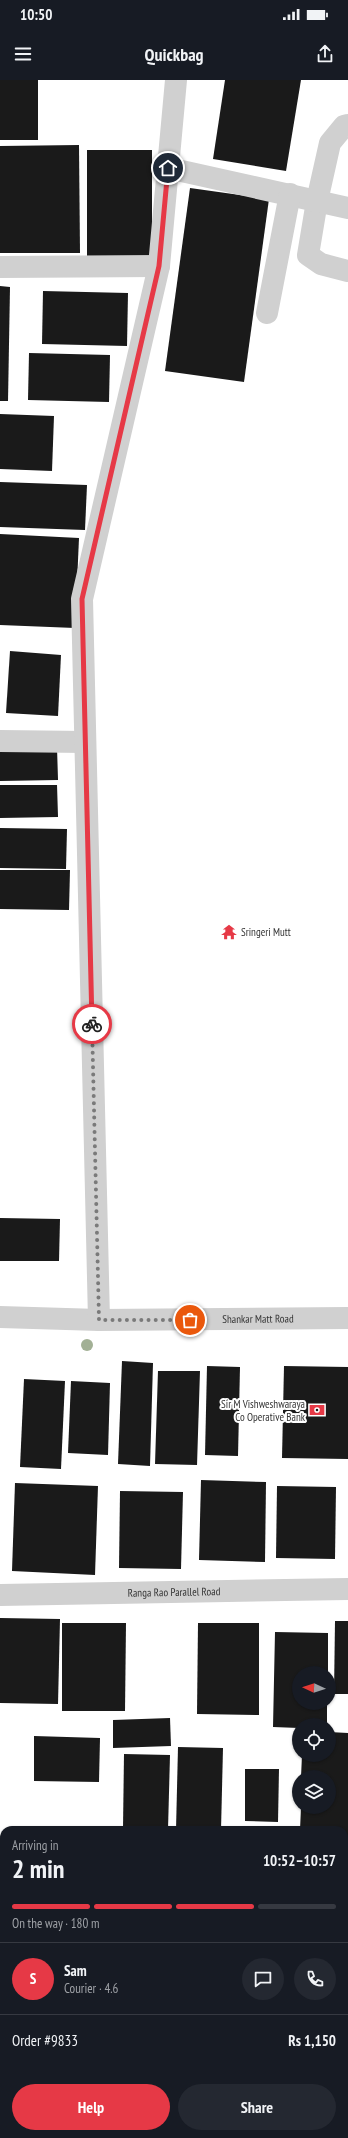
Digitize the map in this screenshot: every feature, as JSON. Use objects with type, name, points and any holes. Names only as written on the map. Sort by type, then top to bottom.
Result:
[{"type":"street","points":[[99,1320],[82,599],[159,266],[176,80]]},
{"type":"street","points":[[348,125],[344,126],[330,143],[317,201],[308,255],[321,264],[348,271]]},
{"type":"street","points":[[168,168],[348,208]]},
{"type":"street","points":[[267,313],[290,194]]},
{"type":"street","points":[[0,267],[159,266]]},
{"type":"street","points":[[0,740],[85,742]]},
{"type":"street","name":"Shankar Matt Road","points":[[0,1317],[99,1320],[348,1318]]},
{"type":"street","name":"Ranga Rao Parallel Road","points":[[0,1595],[348,1589]]},
{"type":"building","points":[[0,80],[38,80],[38,140],[0,140]]},
{"type":"building","points":[[225,80],[301,80],[286,171],[213,159]]},
{"type":"building","points":[[79,145],[80,253],[0,253],[0,146]]},
{"type":"building","points":[[87,150],[152,150],[152,257],[87,257]]},
{"type":"building","points":[[190,188],[269,199],[244,382],[165,371]]},
{"type":"building","points":[[0,286],[10,287],[8,401],[0,401]]},
{"type":"building","points":[[43,291],[128,293],[127,346],[42,344]]},
{"type":"building","points":[[29,353],[110,355],[109,402],[28,400]]},
{"type":"building","points":[[0,414],[54,416],[52,471],[0,469]]},
{"type":"building","points":[[0,482],[87,485],[85,530],[0,527]]},
{"type":"building","points":[[0,534],[79,538],[75,628],[0,625]]},
{"type":"building","points":[[10,651],[61,655],[58,716],[6,713]]},
{"type":"building","points":[[57,748],[58,780],[0,781],[0,749]]},
{"type":"building","points":[[0,785],[57,785],[58,817],[0,818]]},
{"type":"building","points":[[0,828],[67,829],[66,869],[0,868]]},
{"type":"building","points":[[0,870],[70,870],[69,910],[0,909]]},
{"type":"building","points":[[0,1218],[60,1219],[59,1261],[0,1261]]},
{"type":"building","points":[[122,1361],[153,1363],[150,1466],[118,1464]]},
{"type":"building","points":[[207,1366],[240,1367],[238,1456],[205,1455]]},
{"type":"building","points":[[284,1366],[348,1367],[348,1459],[282,1458]]},
{"type":"building","points":[[158,1371],[200,1371],[197,1465],[155,1464]]},
{"type":"building","points":[[24,1379],[65,1381],[61,1469],[20,1467]]},
{"type":"building","points":[[71,1381],[110,1383],[108,1455],[68,1453]]},
{"type":"building","points":[[201,1480],[266,1482],[265,1562],[199,1560]]},
{"type":"building","points":[[15,1483],[98,1486],[95,1575],[12,1571]]},
{"type":"building","points":[[277,1486],[336,1487],[335,1559],[276,1558]]},
{"type":"building","points":[[120,1491],[183,1492],[181,1569],[119,1568]]},
{"type":"building","points":[[0,1618],[60,1619],[58,1704],[0,1703]]},
{"type":"building","points":[[335,1621],[348,1621],[348,1694],[336,1694],[336,1666],[334,1666]]},
{"type":"building","points":[[62,1623],[126,1623],[125,1711],[62,1711]]},
{"type":"building","points":[[198,1623],[259,1623],[259,1715],[197,1714]]},
{"type":"building","points":[[275,1632],[328,1633],[328,1666],[292,1666],[292,1710],[327,1710],[327,1718],[292,1718],[292,1728],[273,1727]]},
{"type":"building","points":[[170,1718],[171,1746],[113,1748],[113,1720]]},
{"type":"building","points":[[336,1732],[348,1733],[348,1826],[300,1826],[301,1814],[336,1814],[336,1770],[301,1770],[302,1762],[336,1762]]},
{"type":"building","points":[[34,1736],[100,1738],[99,1782],[34,1781]]},
{"type":"building","points":[[178,1747],[223,1748],[221,1826],[176,1826]]},
{"type":"building","points":[[124,1754],[170,1755],[168,1826],[123,1826]]},
{"type":"building","points":[[245,1769],[279,1769],[278,1822],[245,1821]]},
{"type":"way so far","points":[[92,1024],[99,1320],[190,1320]]},
{"type":"place","name":"Sringeri Mutt","points":[[229,932]]},
{"type":"place","name":"Sir M Vishweshwaraya Co Operative Bank","points":[[317,1410]]},
{"type":"route","points":[[92,1024],[82,599],[159,266],[168,168]]}]
